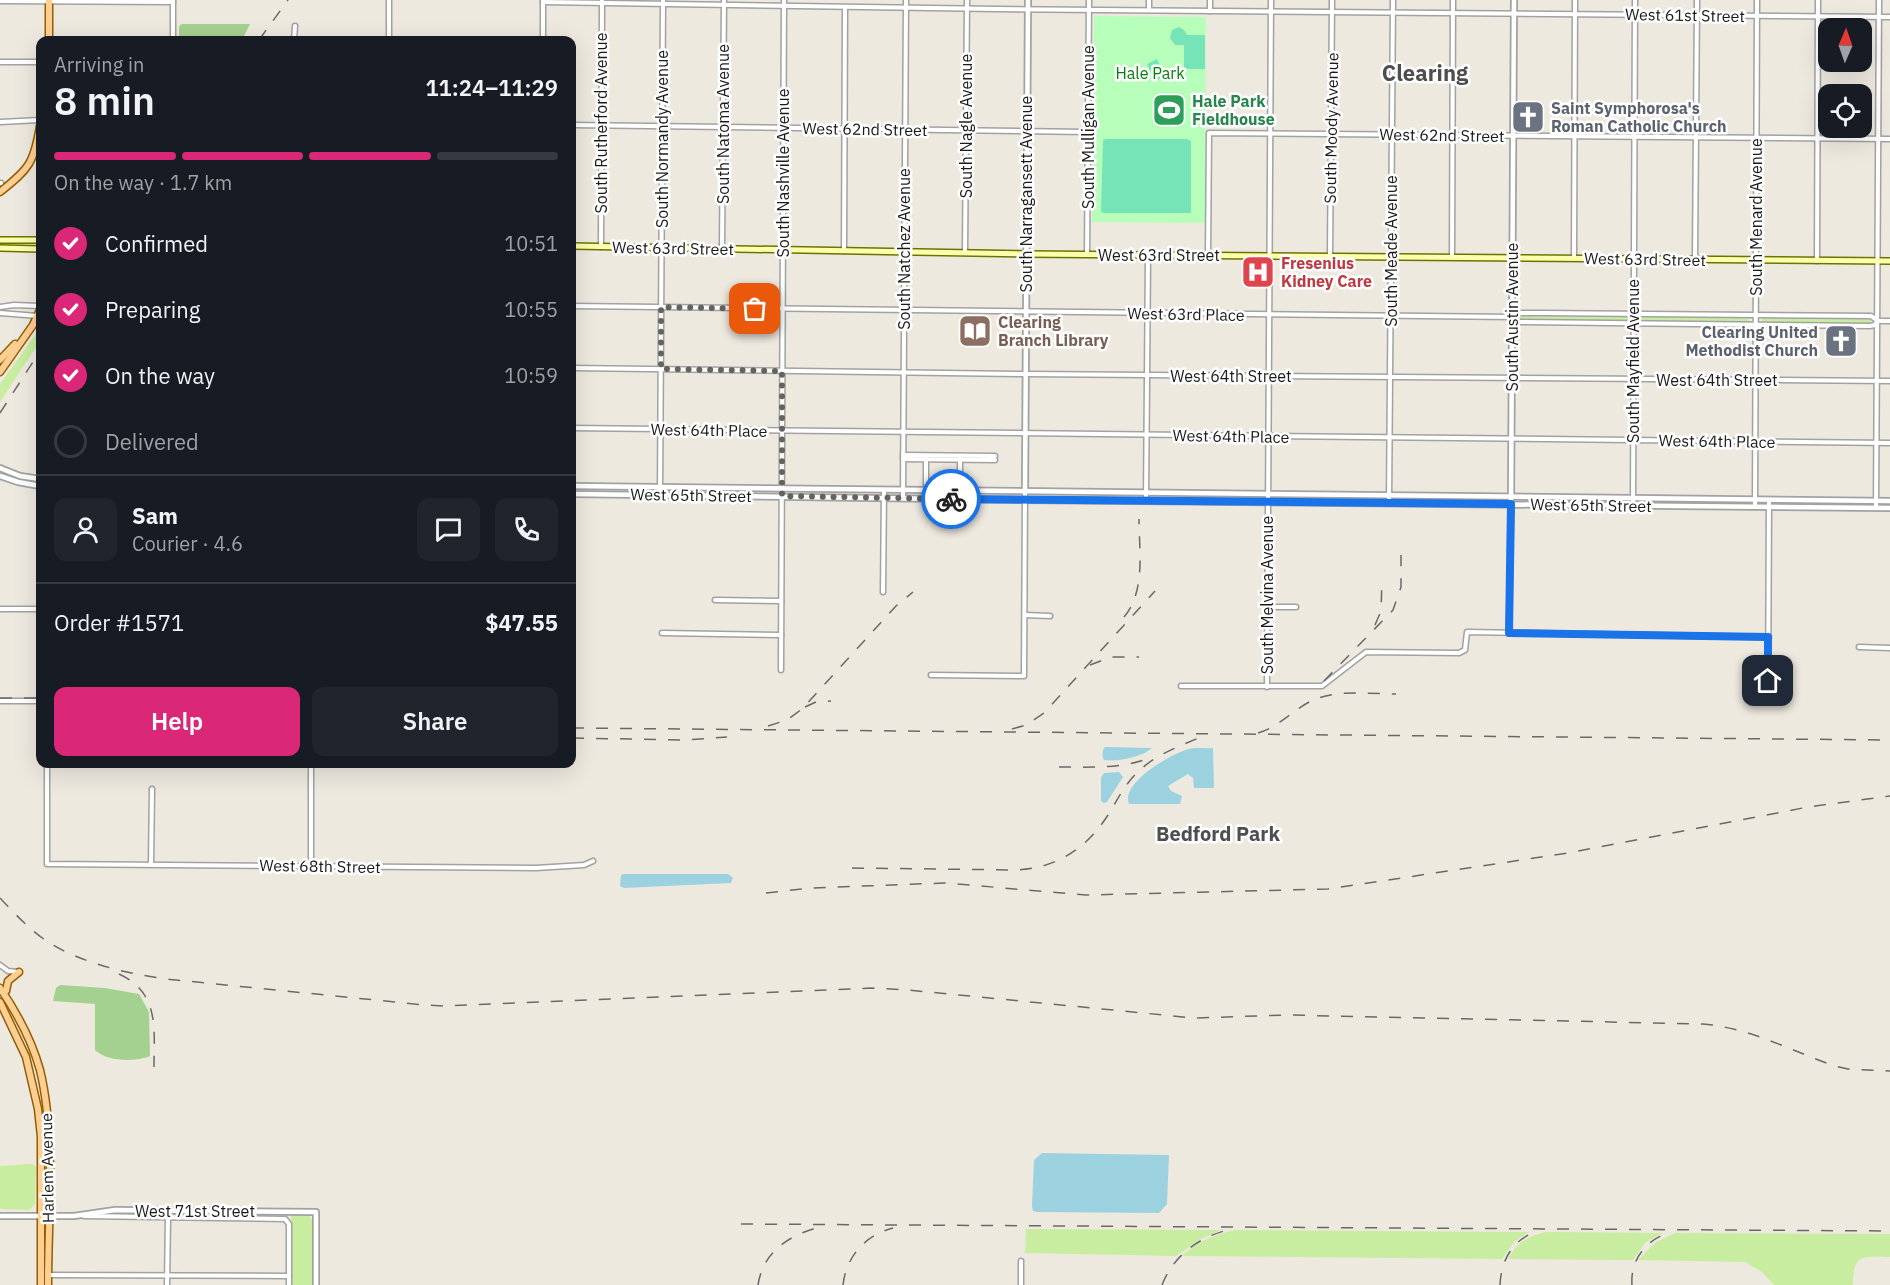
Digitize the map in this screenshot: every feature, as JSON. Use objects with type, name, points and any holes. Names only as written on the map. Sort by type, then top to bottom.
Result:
[{"type":"main road","points":[[49,1],[49,36]]},
{"type":"main road","points":[[0,192],[30,163],[36,147]]},
{"type":"main road","points":[[0,240],[36,240]]},
{"type":"main road","name":"West 63rd Street","points":[[576,246],[1026,254],[1890,261]]},
{"type":"main road","points":[[0,249],[36,249]]},
{"type":"main road","points":[[0,372],[36,318]]},
{"type":"main road","points":[[0,360],[27,334]]},
{"type":"main road","points":[[3,990],[8,981],[19,972]]},
{"type":"main road","name":"Harlem Avenue","points":[[0,981],[34,1052],[45,1097],[49,1137],[44,1275],[41,1285]]},
{"type":"main road","name":"Harlem Avenue","points":[[0,1005],[26,1057],[37,1098],[45,1216]]},
{"type":"main road","name":"Harlem Avenue","points":[[44,1275],[48,1285]]},
{"type":"street","points":[[389,0],[389,36]]},
{"type":"street","name":"South Nashville Avenue","points":[[781,670],[784,0]]},
{"type":"street","name":"South Natchez Avenue","points":[[903,498],[906,0]]},
{"type":"street","name":"South Nagle Avenue","points":[[965,253],[967,0]]},
{"type":"street","name":"South Narragansett Avenue","points":[[931,675],[1024,676],[1028,0]]},
{"type":"street","name":"South Mulligan Avenue","points":[[1087,254],[1089,0]]},
{"type":"street","points":[[1149,0],[1149,10]]},
{"type":"street","points":[[1210,0],[1210,10]]},
{"type":"street","name":"South Melvina Avenue","points":[[1267,687],[1271,0]]},
{"type":"street","name":"South Moody Avenue","points":[[1330,256],[1332,0]]},
{"type":"street","name":"South Meade Avenue","points":[[1389,502],[1393,0]]},
{"type":"street","points":[[1452,257],[1454,0]]},
{"type":"street","name":"South Austin Avenue","points":[[1509,633],[1514,0]]},
{"type":"street","points":[[1574,258],[1575,0]]},
{"type":"street","name":"South Mayfield Avenue","points":[[1633,505],[1635,0]]},
{"type":"street","points":[[1695,259],[1697,0]]},
{"type":"street","name":"South Menard Avenue","points":[[1755,506],[1757,0]]},
{"type":"street","points":[[1817,261],[1818,0]]},
{"type":"street","points":[[1876,507],[1879,0]]},
{"type":"street","points":[[0,1],[173,1],[173,36]]},
{"type":"street","points":[[543,1],[543,36]]},
{"type":"street","name":"West 61st Street","points":[[543,1],[724,2],[784,6],[967,9],[1890,17]]},
{"type":"street","name":"South Rutherford Avenue","points":[[601,247],[602,2]]},
{"type":"street","name":"South Normandy Avenue","points":[[660,495],[663,2]]},
{"type":"street","name":"South Natoma Avenue","points":[[722,249],[724,2]]},
{"type":"street","points":[[844,251],[845,7]]},
{"type":"street","points":[[294,36],[295,26]]},
{"type":"street","points":[[0,62],[36,62]]},
{"type":"street","points":[[0,122],[36,120]]},
{"type":"street","name":"West 62nd Street","points":[[576,125],[1088,132]]},
{"type":"street","name":"West 62nd Street","points":[[1208,255],[1209,133],[1890,139]]},
{"type":"street","points":[[1146,501],[1148,255]]},
{"type":"street","points":[[0,308],[14,305],[36,306]]},
{"type":"street","name":"West 63rd Place","points":[[576,306],[1512,317],[1520,322],[1870,326],[1875,325],[1877,321]]},
{"type":"street","points":[[0,313],[36,313]]},
{"type":"street","name":"West 63rd Place","points":[[1512,317],[1517,313],[1871,316],[1877,321],[1890,321]]},
{"type":"street","name":"West 64th Street","points":[[576,368],[1890,381]]},
{"type":"street","name":"West 64th Place","points":[[576,428],[1025,435],[1890,443]]},
{"type":"street","points":[[903,457],[995,458]]},
{"type":"street","points":[[926,457],[926,484]]},
{"type":"street","points":[[960,458],[960,484]]},
{"type":"street","points":[[0,468],[20,476],[36,478]]},
{"type":"street","points":[[0,476],[36,485]]},
{"type":"street","name":"West 65th Street","points":[[576,486],[1389,496],[1511,504],[1890,508]]},
{"type":"street","points":[[883,592],[884,490]]},
{"type":"street","name":"West 65th Street","points":[[576,494],[1146,501],[1389,502],[1511,498],[1633,498],[1890,501]]},
{"type":"street","points":[[1768,702],[1769,500]]},
{"type":"street","points":[[715,600],[781,601]]},
{"type":"street","points":[[1267,607],[1296,607]]},
{"type":"street","points":[[0,609],[36,609]]},
{"type":"street","points":[[1025,615],[1050,616]]},
{"type":"street","points":[[1181,686],[1322,686],[1366,652],[1459,653],[1465,650],[1467,632],[1768,637]]},
{"type":"street","points":[[662,633],[781,635]]},
{"type":"street","points":[[1859,647],[1890,648]]},
{"type":"street","points":[[0,701],[36,701]]},
{"type":"street","name":"West 68th Street","points":[[47,768],[47,864],[536,868],[584,866],[593,861]]},
{"type":"street","points":[[311,866],[312,768]]},
{"type":"street","points":[[151,864],[152,789]]},
{"type":"street","points":[[0,965],[8,971],[19,972]]},
{"type":"street","name":"West 71st Street","points":[[74,1216],[115,1210],[316,1212],[316,1285]]},
{"type":"street","name":"West 71st Street","points":[[0,1216],[287,1220],[290,1224],[289,1276]]},
{"type":"street","points":[[167,1285],[168,1217]]},
{"type":"street","points":[[1021,1261],[1021,1285]]},
{"type":"street","points":[[44,1275],[289,1276],[289,1285]]},
{"type":"green space","name":"Hale Park","points":[[1094,16],[1206,17],[1205,223],[1092,222]]},
{"type":"green space","points":[[182,24],[250,24],[244,36],[179,36],[179,26]]},
{"type":"green space","points":[[1179,27],[1187,35],[1205,35],[1205,69],[1184,69],[1184,45],[1175,45],[1170,38],[1172,30]]},
{"type":"green space","points":[[1157,59],[1165,76],[1155,81],[1147,64]]},
{"type":"green space","points":[[1187,139],[1191,141],[1191,213],[1103,213],[1101,211],[1103,140]]},
{"type":"green space","points":[[1518,314],[1628,315],[1628,321],[1518,320]]},
{"type":"green space","points":[[1640,315],[1749,316],[1749,322],[1640,321]]},
{"type":"green space","points":[[1762,316],[1871,317],[1871,323],[1762,322]]},
{"type":"green space","points":[[36,334],[36,347],[0,402],[0,384]]},
{"type":"green space","points":[[60,985],[105,988],[139,994],[149,1012],[150,1056],[122,1060],[100,1054],[95,1050],[95,1004],[53,1001],[56,988]]},
{"type":"green space","points":[[33,1164],[36,1167],[35,1204],[29,1210],[2,1209],[0,1207],[0,1166]]},
{"type":"green space","points":[[291,1214],[306,1214],[312,1221],[312,1285],[291,1285]]},
{"type":"green space","points":[[1026,1229],[1221,1230],[1201,1239],[1176,1256],[1025,1253]]},
{"type":"green space","points":[[1236,1230],[1529,1232],[1514,1242],[1502,1259],[1181,1256],[1207,1239]]},
{"type":"green space","points":[[1546,1232],[1663,1233],[1646,1242],[1633,1260],[1508,1259],[1523,1241]]},
{"type":"green space","points":[[1675,1233],[1890,1234],[1890,1257],[1861,1259],[1855,1267],[1853,1285],[1774,1285],[1762,1272],[1745,1262],[1638,1260],[1656,1242]]},
{"type":"water","points":[[1105,747],[1152,748],[1136,756],[1104,760]]},
{"type":"water","points":[[1213,748],[1214,788],[1194,788],[1193,778],[1188,774],[1168,786],[1171,791],[1182,796],[1180,804],[1129,804],[1128,796],[1132,787],[1149,770],[1171,756],[1189,749]]},
{"type":"water","points":[[1119,772],[1123,777],[1107,802],[1104,803],[1101,801],[1101,777],[1104,773]]},
{"type":"water","points":[[728,874],[733,878],[731,883],[624,888],[620,886],[621,875]]},
{"type":"water","points":[[1042,1153],[1169,1155],[1167,1204],[1159,1213],[1033,1211],[1034,1160]]},
{"type":"railway","points":[[262,36],[288,0]]},
{"type":"railway","points":[[0,413],[36,357]]},
{"type":"railway","points":[[1124,617],[1136,595],[1140,570],[1139,519]]},
{"type":"railway","points":[[1324,681],[1393,610],[1401,587],[1401,555]]},
{"type":"railway","points":[[1375,625],[1381,611],[1382,579]]},
{"type":"railway","points":[[1012,729],[1026,725],[1044,713],[1155,591]]},
{"type":"railway","points":[[768,726],[787,720],[802,709],[896,606],[913,592]]},
{"type":"railway","points":[[1090,665],[1111,657],[1139,657]]},
{"type":"railway","points":[[1258,733],[1273,727],[1304,705],[1321,697],[1353,693],[1396,694]]},
{"type":"railway","points":[[0,698],[36,698]]},
{"type":"railway","points":[[805,707],[816,702],[831,701]]},
{"type":"railway","points":[[576,728],[1890,740]]},
{"type":"railway","points":[[576,738],[685,740],[727,737]]},
{"type":"railway","points":[[852,868],[1017,870],[1045,865],[1070,854],[1091,837],[1130,780],[1147,764],[1201,737]]},
{"type":"railway","points":[[1059,767],[1117,766],[1150,758]]},
{"type":"railway","points":[[766,893],[811,888],[945,883],[1086,895],[1328,889],[1568,853],[1808,807],[1890,796]]},
{"type":"railway","points":[[0,898],[48,942],[77,957],[110,968],[176,980],[425,1005],[872,988],[1194,1018],[1288,1015],[1703,1024],[1721,1026],[1754,1035],[1835,1066],[1848,1069],[1890,1071]]},
{"type":"railway","points":[[119,974],[142,991],[148,1002],[154,1026],[154,1067]]},
{"type":"railway","points":[[741,1224],[1890,1231]]},
{"type":"railway","points":[[758,1285],[765,1264],[778,1248],[795,1236],[816,1228]]},
{"type":"railway","points":[[843,1285],[848,1265],[859,1249],[874,1236],[893,1228]]},
{"type":"railway","points":[[1162,1285],[1173,1265],[1188,1249],[1207,1237],[1228,1230]]},
{"type":"railway","points":[[1500,1285],[1503,1267],[1510,1251],[1522,1239],[1539,1231]]},
{"type":"railway","points":[[1632,1285],[1634,1267],[1642,1251],[1654,1240],[1671,1232]]},
{"type":"way so far","points":[[755,309],[661,307],[661,369],[782,371],[782,496],[951,499]]},
{"type":"place","name":"Hale Park Fieldhouse","points":[[1169,110]]},
{"type":"place","name":"Saint Symphorosa's Roman Catholic Church","points":[[1528,117]]},
{"type":"place","name":"Fresenius Kidney Care","points":[[1258,272]]},
{"type":"place","name":"Clearing Branch Library","points":[[975,331]]},
{"type":"place","name":"Clearing United Methodist Church","points":[[1841,341]]},
{"type":"district","name":"Clearing","points":[[1425,73]]},
{"type":"district","name":"Bedford Park","points":[[1218,834]]},
{"type":"route","points":[[951,499],[1511,504],[1509,633],[1768,637],[1768,681]]}]
